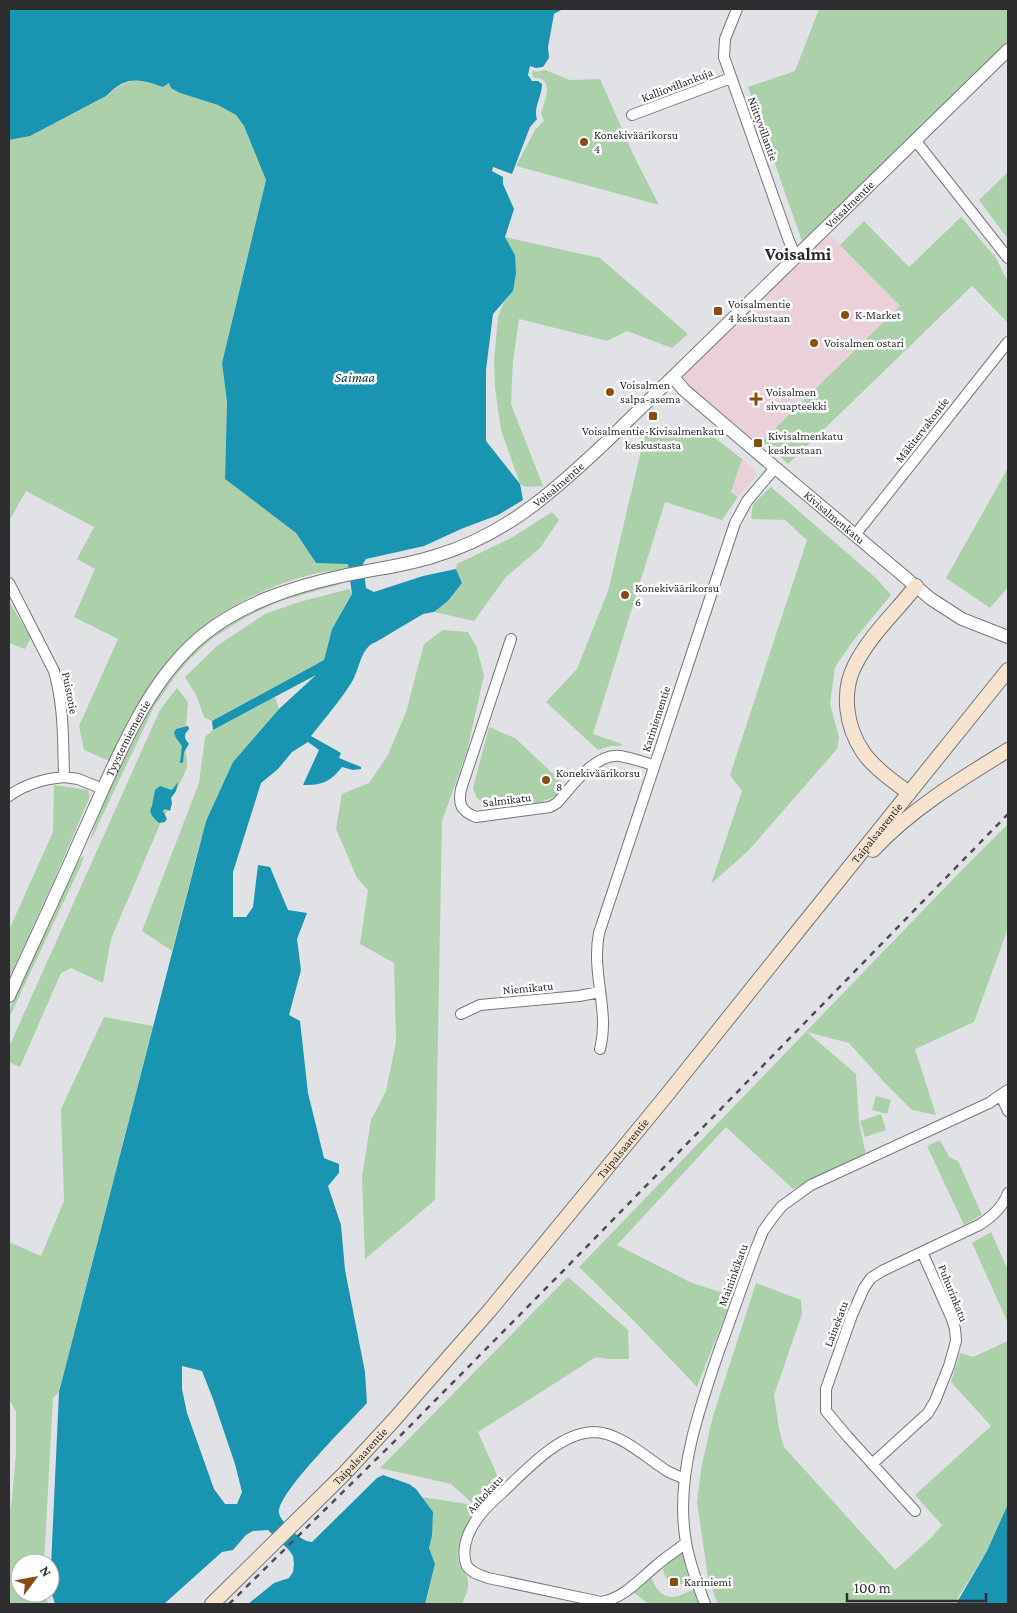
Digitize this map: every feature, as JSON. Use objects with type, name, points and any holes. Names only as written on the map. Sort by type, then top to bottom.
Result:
[{"type":"main road","points":[[909,793],[864,753],[848,720],[847,699],[849,682],[859,658],[879,630],[916,586]]},
{"type":"main road","name":"Taipalsaarentie","points":[[212,1604],[344,1475],[490,1310],[666,1096],[1008,670]]},
{"type":"main road","points":[[798,931],[884,838],[948,788],[1008,750]]},
{"type":"street","name":"Niittyvillantie","points":[[737,9],[725,39],[724,57],[789,241],[793,250],[798,254]]},
{"type":"street","name":"Voisalmentie","points":[[344,576],[418,561],[458,549],[508,524],[554,490],[673,377],[1008,50]]},
{"type":"street","name":"Kalliovillankuja","points":[[632,115],[731,78]]},
{"type":"street","points":[[916,140],[1008,258]]},
{"type":"street","name":"Mäkitervakontie","points":[[855,535],[1008,342]]},
{"type":"street","name":"Kivisalmenkatu","points":[[673,377],[684,390],[931,599],[962,619],[1008,637]]},
{"type":"street","name":"Kariniementie","points":[[600,1049],[604,1022],[596,963],[599,932],[735,523],[746,501],[775,468]]},
{"type":"street","name":"Tyysterniementie","points":[[9,996],[103,789],[147,701],[172,665],[189,648],[220,623],[266,598],[344,576]]},
{"type":"street","name":"Puistotie","points":[[9,583],[54,671],[58,685],[63,729],[64,777]]},
{"type":"street","name":"Salmikatu","points":[[511,638],[461,789],[459,800],[462,807],[468,813],[476,817],[550,807],[557,803],[591,766],[611,756],[620,756],[654,765]]},
{"type":"street","points":[[9,796],[23,787],[38,781],[64,777],[84,781],[103,789]]},
{"type":"street","name":"Niemikatu","points":[[460,1014],[480,1005],[579,996],[600,992]]},
{"type":"street","points":[[1005,1093],[1008,1111]]},
{"type":"street","name":"Maininkikatu","points":[[705,1604],[686,1543],[684,1479],[701,1403],[763,1231],[782,1206],[810,1185],[977,1109],[1005,1093]]},
{"type":"street","name":"Lainekatu","points":[[915,1510],[826,1411],[826,1389],[864,1288],[871,1278],[980,1225],[1000,1208],[1008,1193]]},
{"type":"street","name":"Puhurinkatu","points":[[872,1464],[928,1413],[941,1390],[956,1341],[952,1319],[922,1252]]},
{"type":"street","name":"Aaltokatu","points":[[684,1479],[669,1472],[613,1436],[595,1432],[580,1434],[565,1441],[539,1458],[481,1513],[471,1528],[464,1551],[466,1565],[474,1573],[488,1578],[601,1602],[619,1597],[661,1561],[686,1543]]},
{"type":"shaded area","name":"Voisalmen ostari","points":[[824,229],[900,306],[753,449],[673,377]]},
{"type":"shaded area","points":[[742,459],[756,472],[756,476],[738,497],[731,492]]},
{"type":"green space","points":[[819,9],[1008,9],[1008,42],[803,244],[748,87],[795,71]]},
{"type":"green space","points":[[533,70],[536,72],[545,70],[570,80],[600,79],[633,154],[659,205],[516,166],[535,130],[544,121],[541,113],[547,91],[546,85],[545,81],[534,78]]},
{"type":"green space","points":[[141,79],[163,87],[169,83],[180,93],[218,105],[236,115],[244,126],[266,180],[222,363],[227,402],[225,479],[296,533],[316,563],[348,563],[349,570],[318,573],[279,585],[240,603],[204,626],[188,639],[165,666],[139,706],[109,761],[84,750],[79,726],[118,639],[74,617],[95,569],[77,559],[94,527],[26,491],[9,521],[9,140],[30,136],[106,96],[122,85]]},
{"type":"green space","points":[[1008,172],[1008,239],[979,200]]},
{"type":"green space","points":[[961,217],[996,258],[1008,282],[1008,323],[972,286],[788,464],[762,441],[900,306],[840,245],[864,221],[909,267]]},
{"type":"green space","points":[[505,237],[600,258],[688,334],[672,348],[627,331],[607,341],[519,319],[513,361],[511,404],[543,486],[526,487],[520,484],[501,430],[495,388],[494,362],[498,317],[504,302],[513,291],[515,255]]},
{"type":"green space","points":[[671,430],[710,434],[742,459],[731,492],[738,497],[722,520],[665,502],[593,734],[622,744],[621,746],[610,746],[598,750],[546,702],[577,669],[608,591],[645,434]]},
{"type":"green space","points":[[1008,468],[1008,587],[990,608],[946,578]]},
{"type":"green space","points":[[771,487],[876,578],[891,595],[853,641],[835,667],[830,704],[839,737],[837,749],[749,850],[711,884],[742,791],[730,775],[807,540],[785,520],[751,519],[753,504]]},
{"type":"green space","points":[[552,512],[559,520],[540,548],[506,577],[474,621],[434,612],[448,601],[462,583],[456,569],[457,564],[511,538]]},
{"type":"green space","points":[[341,581],[341,584],[277,602],[246,617],[213,638],[191,658],[176,675],[154,707],[90,842],[106,796],[148,710],[159,692],[187,658],[221,629],[258,607],[286,596]]},
{"type":"green space","points":[[349,589],[352,594],[332,629],[324,660],[212,721],[204,717],[196,695],[185,677],[218,645],[265,614],[299,602]]},
{"type":"green space","points":[[9,601],[31,638],[25,649],[9,643]]},
{"type":"green space","points":[[443,630],[468,632],[476,646],[484,675],[467,751],[442,821],[435,1200],[365,1259],[362,1177],[371,1120],[386,1091],[396,1042],[394,963],[360,944],[368,890],[357,878],[336,829],[342,794],[369,783],[388,755],[406,712],[424,644]]},
{"type":"green space","points":[[177,688],[188,702],[186,726],[189,729],[185,737],[187,768],[171,798],[172,803],[160,824],[111,939],[103,983],[71,968],[61,973],[20,1067],[9,1062],[9,1047],[160,710]]},
{"type":"green space","points":[[275,697],[279,709],[233,762],[206,821],[172,951],[142,931],[199,783],[205,737],[213,730]]},
{"type":"green space","points":[[489,727],[515,738],[564,784],[554,797],[540,802],[487,806],[477,798],[473,788]]},
{"type":"green space","points":[[54,785],[88,790],[90,796],[53,883],[9,978],[9,930],[53,832]]},
{"type":"green space","points":[[1008,824],[1008,928],[974,1022],[915,1049],[936,1115],[912,1110],[849,1043],[807,1032],[856,1074],[859,1122],[866,1155],[793,1189],[726,1127],[617,1245],[692,1283],[733,1296],[697,1387],[579,1267]]},
{"type":"green space","points":[[84,855],[9,1018],[9,1010],[77,862]]},
{"type":"green space","points":[[104,1017],[153,1026],[59,1392],[53,1398],[45,1553],[10,1553],[10,1603],[48,1604],[9,1604],[9,1519],[16,1454],[16,1412],[9,1399],[9,1242],[41,1256],[64,1201],[61,1109]]},
{"type":"green space","points":[[876,1096],[891,1100],[887,1114],[872,1110]]},
{"type":"green space","points":[[881,1114],[886,1130],[865,1137],[860,1121]]},
{"type":"green space","points":[[940,1140],[949,1157],[958,1161],[982,1215],[964,1225],[927,1146]]},
{"type":"green space","points":[[991,1232],[1008,1270],[1008,1323],[972,1243]]},
{"type":"green space","points":[[568,1277],[628,1330],[629,1359],[596,1357],[478,1432],[499,1479],[472,1503],[451,1484],[380,1468]]},
{"type":"green space","points":[[756,1283],[801,1300],[802,1314],[774,1395],[779,1429],[784,1447],[895,1570],[931,1538],[942,1525],[915,1495],[991,1426],[951,1382],[960,1353],[973,1357],[1008,1341],[1008,1504],[987,1551],[954,1604],[718,1604],[708,1578],[697,1502],[702,1464],[713,1416]]},
{"type":"green space","points":[[421,1497],[481,1506],[463,1534],[458,1550],[460,1566],[468,1582],[462,1604],[425,1604],[435,1564],[429,1548],[432,1536]]},
{"type":"green space","points":[[682,1553],[689,1578],[684,1584],[676,1584],[667,1579],[663,1569],[671,1560]]},
{"type":"green space","points":[[651,1577],[658,1590],[668,1597],[679,1596],[694,1590],[699,1604],[649,1604],[634,1593]]},
{"type":"water","name":"Saimaa","points":[[9,9],[563,9],[554,14],[548,47],[549,58],[543,67],[536,68],[530,66],[528,75],[532,81],[538,81],[542,84],[536,111],[537,119],[530,127],[512,174],[493,167],[492,171],[503,177],[503,184],[514,209],[505,237],[515,255],[516,273],[513,291],[493,314],[486,370],[486,441],[520,484],[523,500],[498,515],[424,546],[366,559],[363,564],[366,588],[374,592],[423,576],[456,569],[462,583],[448,601],[434,612],[423,614],[367,648],[353,680],[311,736],[341,753],[339,758],[361,767],[361,769],[353,770],[342,767],[326,782],[316,785],[303,785],[319,750],[308,742],[292,752],[278,769],[261,783],[233,872],[233,917],[246,917],[253,907],[258,865],[270,867],[288,910],[307,913],[297,939],[301,970],[289,1015],[300,1021],[308,1093],[324,1158],[339,1164],[339,1173],[328,1186],[341,1225],[345,1270],[365,1372],[367,1403],[289,1490],[281,1504],[279,1513],[283,1521],[297,1535],[312,1542],[377,1478],[383,1475],[409,1484],[416,1489],[433,1512],[432,1536],[429,1548],[435,1564],[425,1604],[248,1604],[274,1583],[289,1578],[293,1572],[293,1556],[268,1530],[253,1531],[246,1535],[233,1550],[222,1552],[164,1604],[55,1603],[60,1603],[60,1553],[52,1553],[59,1392],[206,821],[233,762],[279,709],[316,675],[213,730],[212,721],[324,660],[332,629],[352,594],[348,564],[316,563],[296,533],[225,479],[227,402],[222,363],[266,180],[244,126],[236,115],[218,105],[180,93],[171,88],[169,83],[163,87],[146,82],[133,81],[120,85],[106,96],[30,136],[9,140]],"holes":[[[182,1366],[202,1371],[235,1464],[242,1492],[237,1504],[225,1504],[214,1489],[187,1413],[182,1389]]]},
{"type":"water","points":[[188,726],[189,729],[185,733],[185,737],[189,744],[184,752],[183,762],[180,763],[182,746],[174,733],[176,729]]},
{"type":"water","points":[[178,782],[176,791],[171,798],[170,811],[165,809],[163,811],[167,819],[165,822],[159,823],[150,811],[155,790],[160,786],[172,790]]},
{"type":"water","points":[[1008,1504],[1008,1604],[956,1604],[987,1551]]},
{"type":"railway","points":[[229,1604],[407,1429],[564,1270],[1008,814]]},
{"type":"place","name":"Konekiväärikorsu 4","points":[[584,142]]},
{"type":"place","name":"Voisalmentie 4 keskustaan","points":[[718,311]]},
{"type":"place","name":"K-Market","points":[[845,315]]},
{"type":"place","name":"Voisalmen ostari","points":[[814,343]]},
{"type":"place","name":"Voisalmen salpa-asema","points":[[610,392]]},
{"type":"place","name":"Voisalmen sivuapteekki","points":[[756,399]]},
{"type":"place","name":"Voisalmentie-Kivisalmenkatu keskustasta","points":[[653,416]]},
{"type":"place","name":"Kivisalmenkatu keskustaan","points":[[758,443]]},
{"type":"place","name":"Konekiväärikorsu 6","points":[[625,595]]},
{"type":"place","name":"Konekiväärikorsu 8","points":[[546,780]]},
{"type":"place","name":"Kariniemi","points":[[674,1582]]},
{"type":"district","name":"Voisalmi","points":[[798,254]]}]
